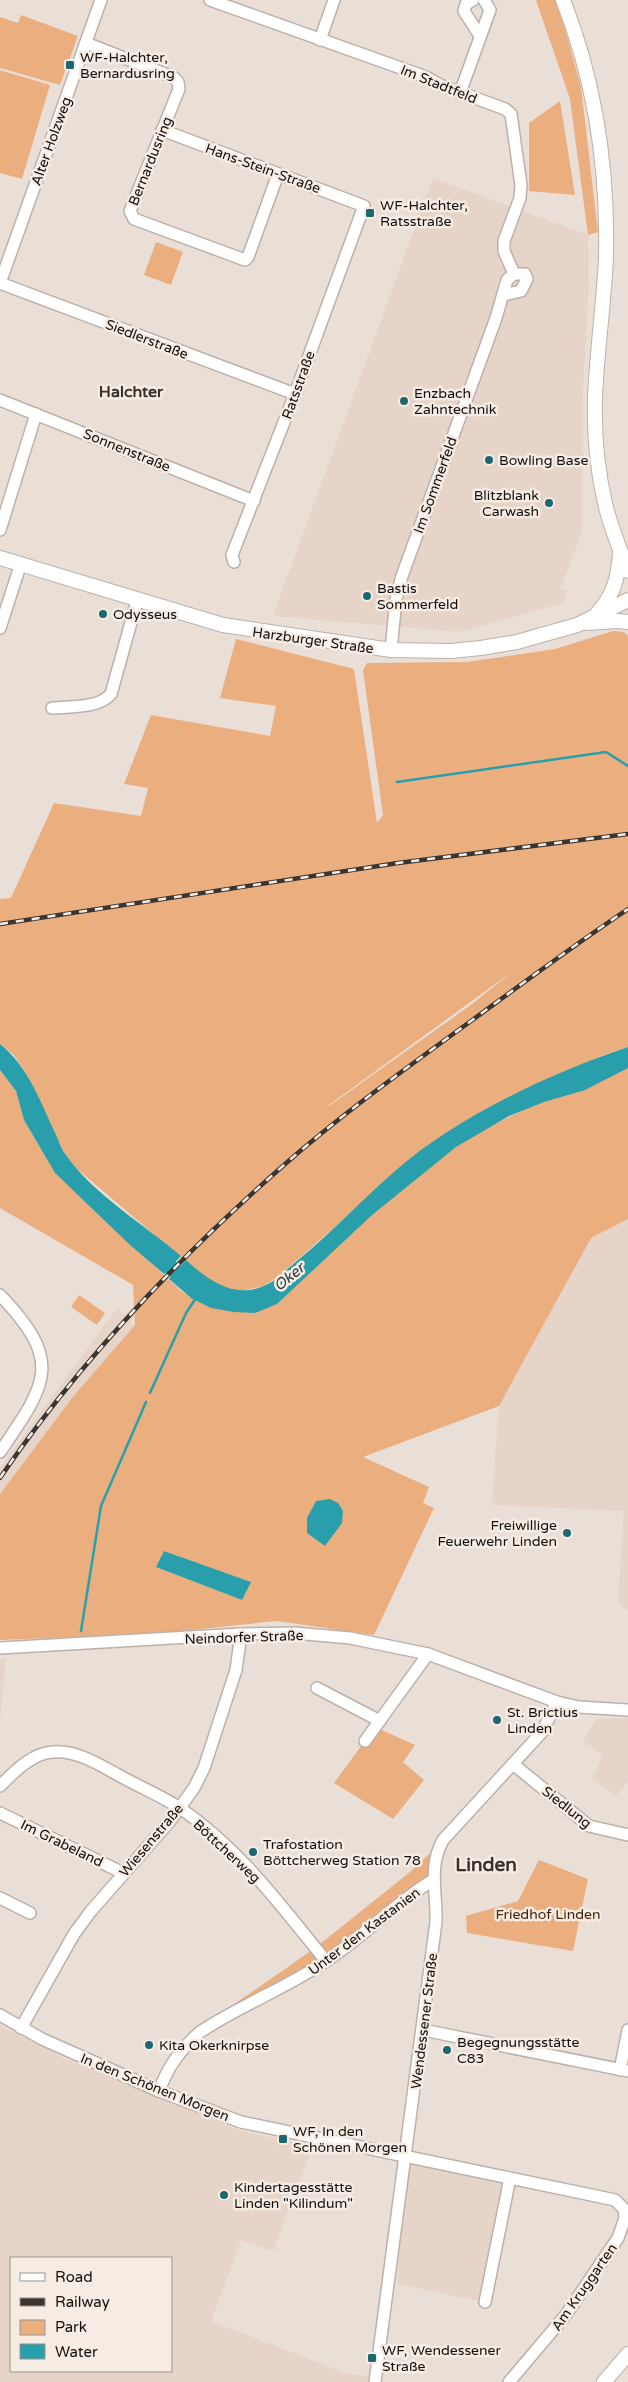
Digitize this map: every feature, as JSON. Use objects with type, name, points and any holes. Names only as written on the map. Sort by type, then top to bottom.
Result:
[{"type":"main road","points":[[563,0],[588,81],[602,157],[605,192],[606,257],[595,396],[596,433],[605,503],[628,571]]},
{"type":"main road","points":[[593,617],[606,604],[615,586],[621,551]]},
{"type":"main road","name":"Harzburger Straße","points":[[0,558],[21,563],[137,601],[238,629],[391,650],[427,652],[481,648],[544,635],[577,624],[628,600]]},
{"type":"main road","points":[[577,624],[611,621],[628,622]]},
{"type":"main road","points":[[604,2382],[628,2354]]},
{"type":"street","name":"Alter Holzweg","points":[[0,283],[101,0]]},
{"type":"street","name":"Im Stadtfeld","points":[[210,0],[426,77],[460,93],[505,109],[511,114],[514,121],[522,185],[520,198],[504,241],[504,251],[514,274]]},
{"type":"street","points":[[320,40],[334,0]]},
{"type":"street","points":[[473,0],[466,4],[464,11],[480,36]]},
{"type":"street","points":[[460,93],[490,10],[484,0]]},
{"type":"street","name":"Bernardusring","points":[[86,43],[174,77],[178,82],[179,89],[130,211],[130,216],[190,241],[245,260],[278,174]]},
{"type":"street","name":"Hans-Stein-Straße","points":[[162,130],[364,206]]},
{"type":"street","name":"Ratsstraße","points":[[234,562],[232,555],[295,394],[364,206]]},
{"type":"street","points":[[503,295],[521,291],[525,286],[527,279],[524,274],[514,274]]},
{"type":"street","name":"Im Sommerfeld","points":[[391,650],[396,599],[402,576],[508,280],[514,274]]},
{"type":"street","name":"Siedlerstraße","points":[[0,283],[295,394]]},
{"type":"street","name":"Sonnenstraße","points":[[0,400],[254,500]]},
{"type":"street","points":[[0,530],[36,414]]},
{"type":"street","points":[[0,628],[21,563]]},
{"type":"street","points":[[52,708],[97,703],[111,694],[137,601]]},
{"type":"street","points":[[0,1295],[28,1329],[41,1354],[43,1367],[42,1378],[32,1402],[0,1452]]},
{"type":"street","name":"Neindorfer Straße","points":[[0,1648],[241,1634],[295,1633],[350,1638],[428,1654],[557,1702],[579,1707],[628,1710]]},
{"type":"street","name":"Wiesenstraße","points":[[21,2028],[74,1934],[180,1808],[204,1768],[236,1670],[241,1634]]},
{"type":"street","points":[[365,1741],[428,1654]]},
{"type":"street","points":[[317,1688],[380,1721]]},
{"type":"street","name":"Wendessener Straße","points":[[375,2382],[436,1922],[433,1880],[434,1864],[443,1840],[542,1732],[557,1702]]},
{"type":"street","name":"Böttcherweg","points":[[0,1786],[28,1762],[42,1754],[63,1752],[82,1757],[180,1808],[230,1850],[268,1889],[326,1961]]},
{"type":"street","name":"Siedlung","points":[[513,1764],[589,1826],[628,1835]]},
{"type":"street","name":"Im Grabeland","points":[[0,1813],[123,1874]]},
{"type":"street","name":"Unter den Kastanien","points":[[159,2091],[166,2072],[184,2047],[200,2032],[326,1961],[374,1926],[409,1895],[433,1880]]},
{"type":"street","points":[[0,1898],[30,1913]]},
{"type":"street","name":"In den Schönen Morgen","points":[[0,2015],[21,2028],[159,2091],[242,2122],[406,2156]]},
{"type":"street","points":[[423,2030],[624,2070],[628,2030]]},
{"type":"street","name":"Am Kruggarten","points":[[406,2156],[610,2197],[621,2204],[625,2218],[618,2238],[579,2297],[544,2343],[509,2382]]},
{"type":"street","points":[[485,2302],[510,2178]]},
{"type":"shaded area","points":[[433,178],[588,235],[589,284],[583,389],[582,532],[560,589],[567,592],[563,603],[460,632],[273,616]]},
{"type":"shaded area","points":[[534,960],[177,1271],[131,1321],[135,1325],[72,1398],[0,1494],[0,1468],[117,1308],[125,1315],[181,1256],[276,1144]]},
{"type":"shaded area","points":[[628,1219],[628,1610],[618,1602],[624,1511],[492,1505],[499,1406],[591,1238]]},
{"type":"shaded area","points":[[6,1658],[0,1718],[0,1659]]},
{"type":"shaded area","points":[[628,1718],[628,1781],[616,1796],[592,1779],[603,1755],[583,1740],[596,1719]]},
{"type":"shaded area","points":[[0,2025],[61,2057],[239,2130],[312,2147],[273,2251],[241,2240],[211,2321],[345,2373],[369,2376],[368,2382],[0,2382]]},
{"type":"shaded area","points":[[406,2156],[510,2178],[485,2302],[397,2284],[403,2171]]},
{"type":"green space","points":[[536,0],[557,0],[581,87],[598,232],[588,235],[570,99]]},
{"type":"green space","points":[[21,15],[78,36],[60,85],[0,68],[0,17],[18,23]]},
{"type":"green space","points":[[0,70],[50,85],[22,179],[0,173]]},
{"type":"green space","points":[[560,101],[575,195],[529,191],[529,123]]},
{"type":"green space","points":[[156,242],[183,252],[171,285],[144,275]]},
{"type":"green space","points":[[613,631],[624,632],[628,636],[628,1047],[601,1056],[525,1089],[428,1145],[280,1275],[264,1286],[241,1291],[219,1286],[197,1271],[76,1168],[64,1153],[24,1071],[14,1055],[0,1044],[0,899],[11,898],[54,803],[141,816],[148,788],[124,784],[151,715],[270,736],[276,706],[220,698],[236,639],[354,669],[377,823],[383,815],[363,670],[367,663],[467,662],[555,649]],"holes":[[[513,971],[472,1004],[329,1106]]]},
{"type":"green space","points":[[628,1068],[628,1219],[591,1238],[499,1406],[363,1457],[429,1487],[423,1503],[434,1508],[374,1635],[277,1621],[151,1634],[0,1640],[0,1494],[72,1398],[135,1325],[133,1285],[0,1208],[0,1070],[16,1091],[24,1120],[55,1173],[179,1289],[191,1298],[277,1304],[385,1202],[408,1182],[456,1147],[476,1134],[518,1113]],"holes":[[[164,1551],[250,1582],[242,1600],[157,1567]]]},
{"type":"green space","points":[[79,1295],[105,1313],[97,1325],[71,1307]]},
{"type":"green space","points":[[375,1727],[415,1745],[403,1762],[424,1780],[393,1819],[334,1783]]},
{"type":"green space","points":[[437,1851],[433,1880],[326,1961],[223,2012],[315,1948],[410,1872],[429,1854]]},
{"type":"green space","name":"Friedhof Linden","points":[[539,1860],[588,1879],[573,1951],[467,1933],[466,1916],[518,1901]]},
{"type":"water","points":[[0,1044],[10,1053],[26,1074],[63,1150],[77,1169],[105,1196],[181,1256],[164,1274],[129,1244],[55,1173],[24,1120],[16,1091],[0,1070]]},
{"type":"water","points":[[628,1047],[628,1068],[585,1090],[544,1102],[509,1116],[456,1147],[372,1215],[277,1304],[255,1313],[211,1308],[191,1298],[169,1279],[186,1260],[212,1280],[231,1289],[253,1289],[268,1284],[310,1250],[395,1171],[446,1132],[537,1083]]},
{"type":"water","points":[[330,1499],[338,1503],[343,1511],[342,1523],[325,1546],[307,1533],[307,1518],[316,1501]]},
{"type":"water","points":[[164,1551],[251,1582],[242,1600],[156,1567]]},
{"type":"waterway","points":[[397,782],[606,752],[628,766]]},
{"type":"waterway","name":"Oker","points":[[155,1255],[192,1284]]},
{"type":"waterway","points":[[150,1393],[186,1313],[196,1298]]},
{"type":"waterway","points":[[81,1631],[101,1506],[146,1402]]},
{"type":"railway","points":[[0,924],[398,863],[628,834]]},
{"type":"railway","points":[[0,1478],[63,1393],[132,1312],[206,1236],[245,1200],[306,1146],[376,1091],[549,964],[628,909]]},
{"type":"place","name":"WF-Halchter, Bernardusring","points":[[70,65]]},
{"type":"place","name":"WF-Halchter, Ratsstraße","points":[[370,213]]},
{"type":"place","name":"Enzbach Zahntechnik","points":[[404,401]]},
{"type":"place","name":"Bowling Base","points":[[489,460]]},
{"type":"place","name":"Blitzblank Carwash","points":[[549,503]]},
{"type":"place","name":"Bastis Sommerfeld","points":[[367,596]]},
{"type":"place","name":"Odysseus","points":[[103,614]]},
{"type":"place","name":"Freiwillige Feuerwehr Linden","points":[[567,1533]]},
{"type":"place","name":"St. Brictius Linden","points":[[497,1720]]},
{"type":"place","name":"Trafostation Böttcherweg Station 78","points":[[253,1852]]},
{"type":"place","name":"Kita Okerknirpse","points":[[149,2045]]},
{"type":"place","name":"Begegnungsstätte C83","points":[[447,2050]]},
{"type":"place","name":"WF, In den Schönen Morgen","points":[[283,2139]]},
{"type":"place","name":"Kindertagesstätte Linden \"Kilindum\"","points":[[224,2195]]},
{"type":"place","name":"WF, Wendessener Straße","points":[[372,2358]]},
{"type":"district","name":"Halchter","points":[[131,391]]},
{"type":"district","name":"Linden","points":[[486,1864]]}]
